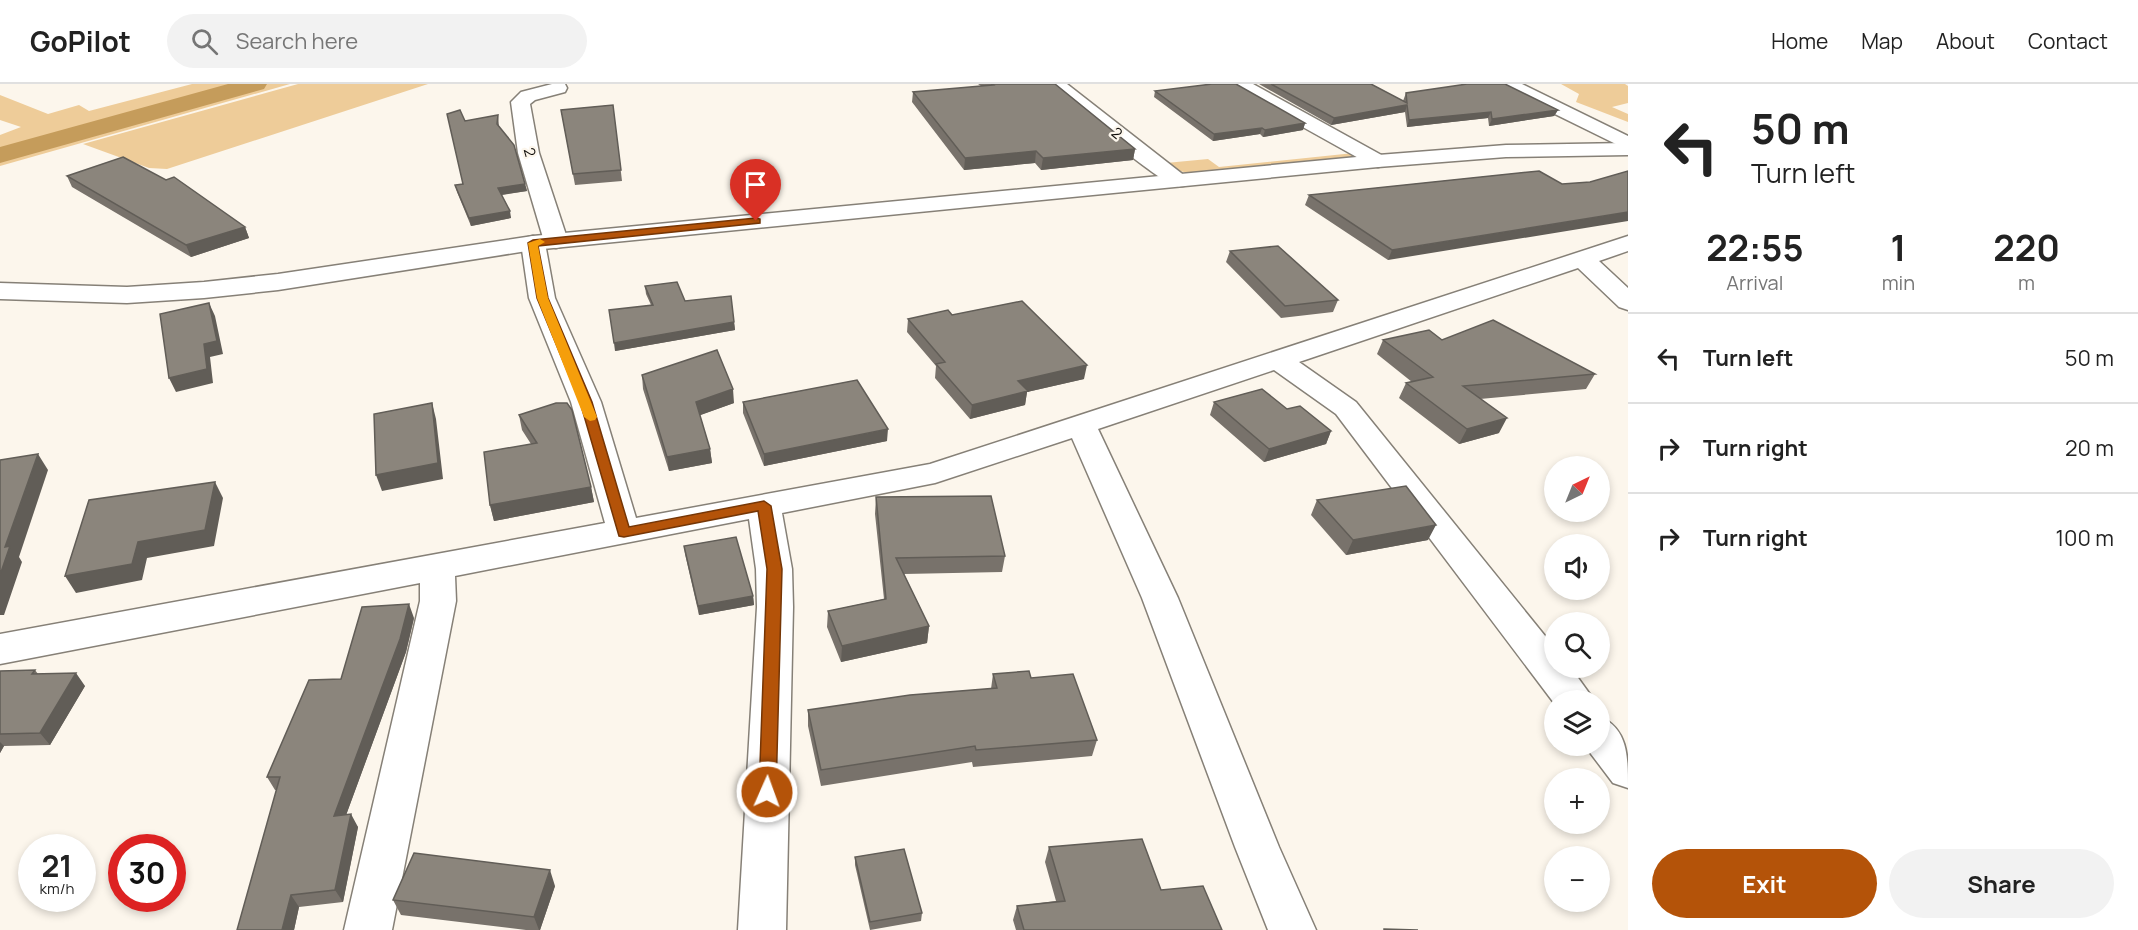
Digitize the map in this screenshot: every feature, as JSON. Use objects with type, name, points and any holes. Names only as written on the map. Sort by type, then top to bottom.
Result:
[{"type":"street","name":"2","points":[[1056,84],[1179,180]]},
{"type":"street","points":[[1239,84],[1378,161]]},
{"type":"street","points":[[1508,84],[1628,144]]},
{"type":"street","name":"2","points":[[544,242],[520,115],[520,102],[528,96],[558,88]]},
{"type":"street","points":[[0,291],[127,295],[204,290],[278,282],[544,242],[1378,161],[1506,151],[1628,149]]},
{"type":"street","points":[[544,242],[542,298],[586,402],[624,532]]},
{"type":"street","points":[[0,649],[935,473],[1628,243]]},
{"type":"street","points":[[1583,259],[1628,302]]},
{"type":"street","points":[[1278,360],[1346,408],[1566,690]]},
{"type":"street","points":[[1081,425],[1160,598],[1257,848],[1292,930]]},
{"type":"street","points":[[762,930],[775,607],[774,569],[764,506]]},
{"type":"street","points":[[368,930],[438,601],[437,567]]},
{"type":"street","points":[[1610,747],[1628,770]]},
{"type":"shaded area","points":[[192,84],[290,84],[0,166],[0,135],[21,127],[0,120],[0,95],[48,114],[79,105],[89,111]]},
{"type":"shaded area","points":[[298,84],[428,84],[167,169],[149,168],[83,144]]},
{"type":"shaded area","points":[[1232,84],[1361,154],[1356,158],[1193,174],[1175,170],[1166,163],[1208,159],[1219,167],[1354,153]]},
{"type":"shaded area","points":[[1561,84],[1625,84],[1628,86],[1628,103],[1612,107],[1628,114],[1628,122],[1576,102],[1579,94]]},
{"type":"building","points":[[991,84],[1055,84],[1135,149],[1043,158],[1036,151],[965,158],[913,92],[993,85]]},
{"type":"building","points":[[1212,84],[1236,84],[1305,123],[1265,130],[1262,128],[1214,134],[1155,91]]},
{"type":"building","points":[[1271,84],[1371,84],[1407,103],[1406,93],[1467,84],[1505,84],[1558,110],[1492,119],[1491,112],[1409,120],[1407,105],[1334,118]]},
{"type":"building","points":[[613,105],[621,170],[573,174],[561,110]]},
{"type":"building","points":[[460,110],[465,121],[498,115],[497,124],[514,145],[525,184],[498,188],[510,211],[469,218],[455,185],[463,184],[447,114]]},
{"type":"building","points":[[123,157],[166,180],[174,177],[245,227],[186,245],[67,176]]},
{"type":"building","points":[[1539,171],[1562,184],[1590,182],[1628,171],[1628,212],[1392,250],[1309,195]]},
{"type":"building","points":[[1278,246],[1338,300],[1285,306],[1230,251]]},
{"type":"building","points":[[677,282],[685,301],[731,296],[734,322],[614,343],[609,310],[653,305],[645,286]]},
{"type":"building","points":[[1022,301],[1087,365],[1018,381],[1028,391],[972,405],[936,364],[945,362],[908,319],[948,310],[952,315]]},
{"type":"building","points":[[209,303],[217,341],[204,344],[207,369],[169,378],[160,314]]},
{"type":"building","points":[[1493,320],[1595,374],[1463,386],[1507,418],[1467,429],[1406,383],[1433,377],[1383,340],[1429,330],[1442,340]]},
{"type":"building","points":[[717,350],[733,389],[696,402],[710,449],[667,457],[642,375]]},
{"type":"building","points":[[857,380],[888,429],[764,454],[743,402]]},
{"type":"building","points":[[1262,389],[1287,409],[1300,406],[1331,431],[1269,449],[1214,402]]},
{"type":"building","points":[[432,403],[438,463],[376,475],[374,414]]},
{"type":"building","points":[[556,403],[567,403],[572,410],[591,487],[490,505],[484,452],[537,443],[519,415]]},
{"type":"building","points":[[38,454],[5,547],[10,546],[0,575],[0,460]]},
{"type":"building","points":[[215,482],[205,530],[138,542],[132,564],[65,576],[89,500]]},
{"type":"building","points":[[1406,486],[1436,525],[1353,540],[1317,500]]},
{"type":"building","points":[[991,496],[1005,556],[896,558],[929,626],[842,646],[828,611],[886,599],[876,497]]},
{"type":"building","points":[[736,537],[753,596],[698,606],[684,546]]},
{"type":"building","points":[[409,604],[400,639],[334,816],[351,814],[335,890],[291,895],[282,930],[237,930],[280,777],[267,777],[309,680],[341,679],[362,607]]},
{"type":"building","points":[[35,670],[32,674],[76,673],[40,733],[0,734],[0,671]]},
{"type":"building","points":[[1029,671],[1031,678],[1073,674],[1097,740],[976,750],[975,746],[821,770],[808,710],[910,695],[997,688],[993,674]]},
{"type":"building","points":[[1142,839],[1161,890],[1203,886],[1222,930],[1024,930],[1017,906],[1065,901],[1049,847]]},
{"type":"building","points":[[904,849],[922,913],[870,922],[855,857]]},
{"type":"building","points":[[414,853],[550,870],[534,917],[393,900]]},
{"type":"waterway","points":[[0,155],[255,84]]},
{"type":"slow traffic","points":[[540,242],[533,243],[542,298],[586,402],[590,417]]},
{"type":"route","points":[[756,221],[533,243],[542,298],[586,402],[624,532],[764,506],[774,569],[775,607],[767,792]]}]
